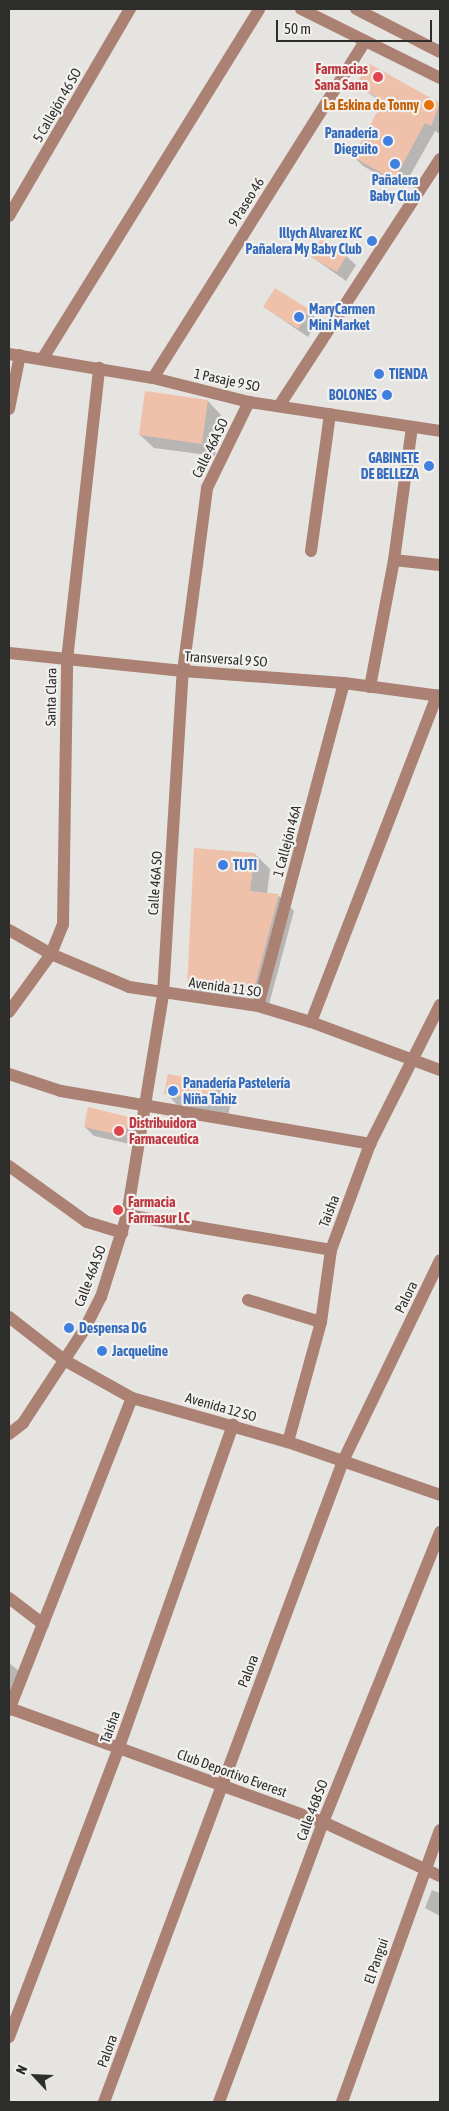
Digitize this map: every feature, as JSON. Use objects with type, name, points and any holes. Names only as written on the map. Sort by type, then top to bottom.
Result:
[{"type":"street","name":"5 Callejón 46 SO","points":[[9,216],[130,9]]},
{"type":"street","points":[[43,358],[259,9]]},
{"type":"street","points":[[300,9],[440,78]]},
{"type":"street","points":[[356,9],[440,52]]},
{"type":"street","name":"9 Paseo 46","points":[[153,378],[366,41]]},
{"type":"street","points":[[279,406],[440,159]]},
{"type":"street","points":[[9,409],[14,355]]},
{"type":"street","name":"1 Pasaje 9 SO","points":[[14,355],[43,358],[153,378],[249,402],[440,431]]},
{"type":"street","name":"Santa Clara","points":[[9,1012],[51,954],[63,925],[67,660],[99,368]]},
{"type":"street","name":"Calle 46A SO","points":[[9,1434],[23,1423],[84,1330],[101,1297],[127,1215],[163,994],[183,671],[207,488],[249,402]]},
{"type":"street","points":[[310,551],[330,414]]},
{"type":"street","points":[[370,687],[394,560],[412,427]]},
{"type":"street","points":[[394,560],[440,565]]},
{"type":"street","name":"Transversal 9 SO","points":[[9,653],[183,671],[344,683],[439,696]]},
{"type":"street","name":"1 Callejón 46A","points":[[258,1006],[344,683]]},
{"type":"street","points":[[311,1022],[439,696]]},
{"type":"street","name":"Avenida 11 SO","points":[[9,930],[51,954],[129,987],[163,994],[258,1006],[311,1022],[440,1070]]},
{"type":"street","name":"Taisha","points":[[288,1442],[321,1322],[331,1250],[370,1144],[414,1061],[440,1005]]},
{"type":"street","points":[[9,1074],[60,1091],[146,1104],[370,1144]]},
{"type":"street","points":[[9,1166],[87,1222],[122,1233]]},
{"type":"street","points":[[127,1215],[331,1250]]},
{"type":"street","name":"Palora","points":[[104,2102],[220,1786],[344,1461],[440,1260]]},
{"type":"street","points":[[248,1300],[321,1322]]},
{"type":"street","name":"Avenida 12 SO","points":[[9,1317],[64,1360],[132,1398],[288,1442],[440,1495]]},
{"type":"street","points":[[9,1709],[132,1398]]},
{"type":"street","name":"Taisha","points":[[9,2037],[119,1747],[232,1425]]},
{"type":"street","name":"Calle 46B SO","points":[[219,2102],[323,1822],[440,1532]]},
{"type":"street","points":[[9,1598],[43,1624]]},
{"type":"street","name":"Club Deportivo Everest","points":[[9,1709],[323,1822],[440,1876]]},
{"type":"street","name":"El Pangui","points":[[342,2102],[424,1869],[440,1830]]},
{"type":"building","points":[[368,63],[440,103],[431,126],[425,123],[394,180],[353,157],[383,101],[356,85]]},
{"type":"building","points":[[321,239],[347,255],[337,272],[311,257]]},
{"type":"building","points":[[275,288],[310,310],[298,329],[263,307]]},
{"type":"building","points":[[145,391],[208,400],[202,444],[139,435]]},
{"type":"building","points":[[194,848],[255,853],[250,891],[279,894],[252,997],[187,987]]},
{"type":"building","points":[[168,1074],[215,1082],[211,1101],[164,1094]]},
{"type":"building","points":[[88,1107],[129,1117],[125,1136],[84,1127]]},
{"type":"place","name":"Farmacias Sana Sana","points":[[378,77]]},
{"type":"place","name":"La Eskina de Tonny","points":[[429,105]]},
{"type":"place","name":"Panadería Dieguito","points":[[388,141]]},
{"type":"place","name":"Pañalera Baby Club","points":[[395,164]]},
{"type":"place","name":"Illych Alvarez KC Pañalera My Baby Club","points":[[372,241]]},
{"type":"place","name":"MaryCarmen Mini Market","points":[[299,317]]},
{"type":"place","name":"TIENDA","points":[[379,374]]},
{"type":"place","name":"BOLONES","points":[[387,395]]},
{"type":"place","name":"GABINETE DE BELLEZA","points":[[429,466]]},
{"type":"place","name":"TUTI","points":[[223,865]]},
{"type":"place","name":"Panadería Pastelería Niña Tahiz","points":[[173,1091]]},
{"type":"place","name":"Distribuidora Farmaceutica","points":[[119,1131]]},
{"type":"place","name":"Farmacia Farmasur LC","points":[[118,1210]]},
{"type":"place","name":"Despensa DG","points":[[69,1328]]},
{"type":"place","name":"Jacqueline","points":[[102,1351]]}]
